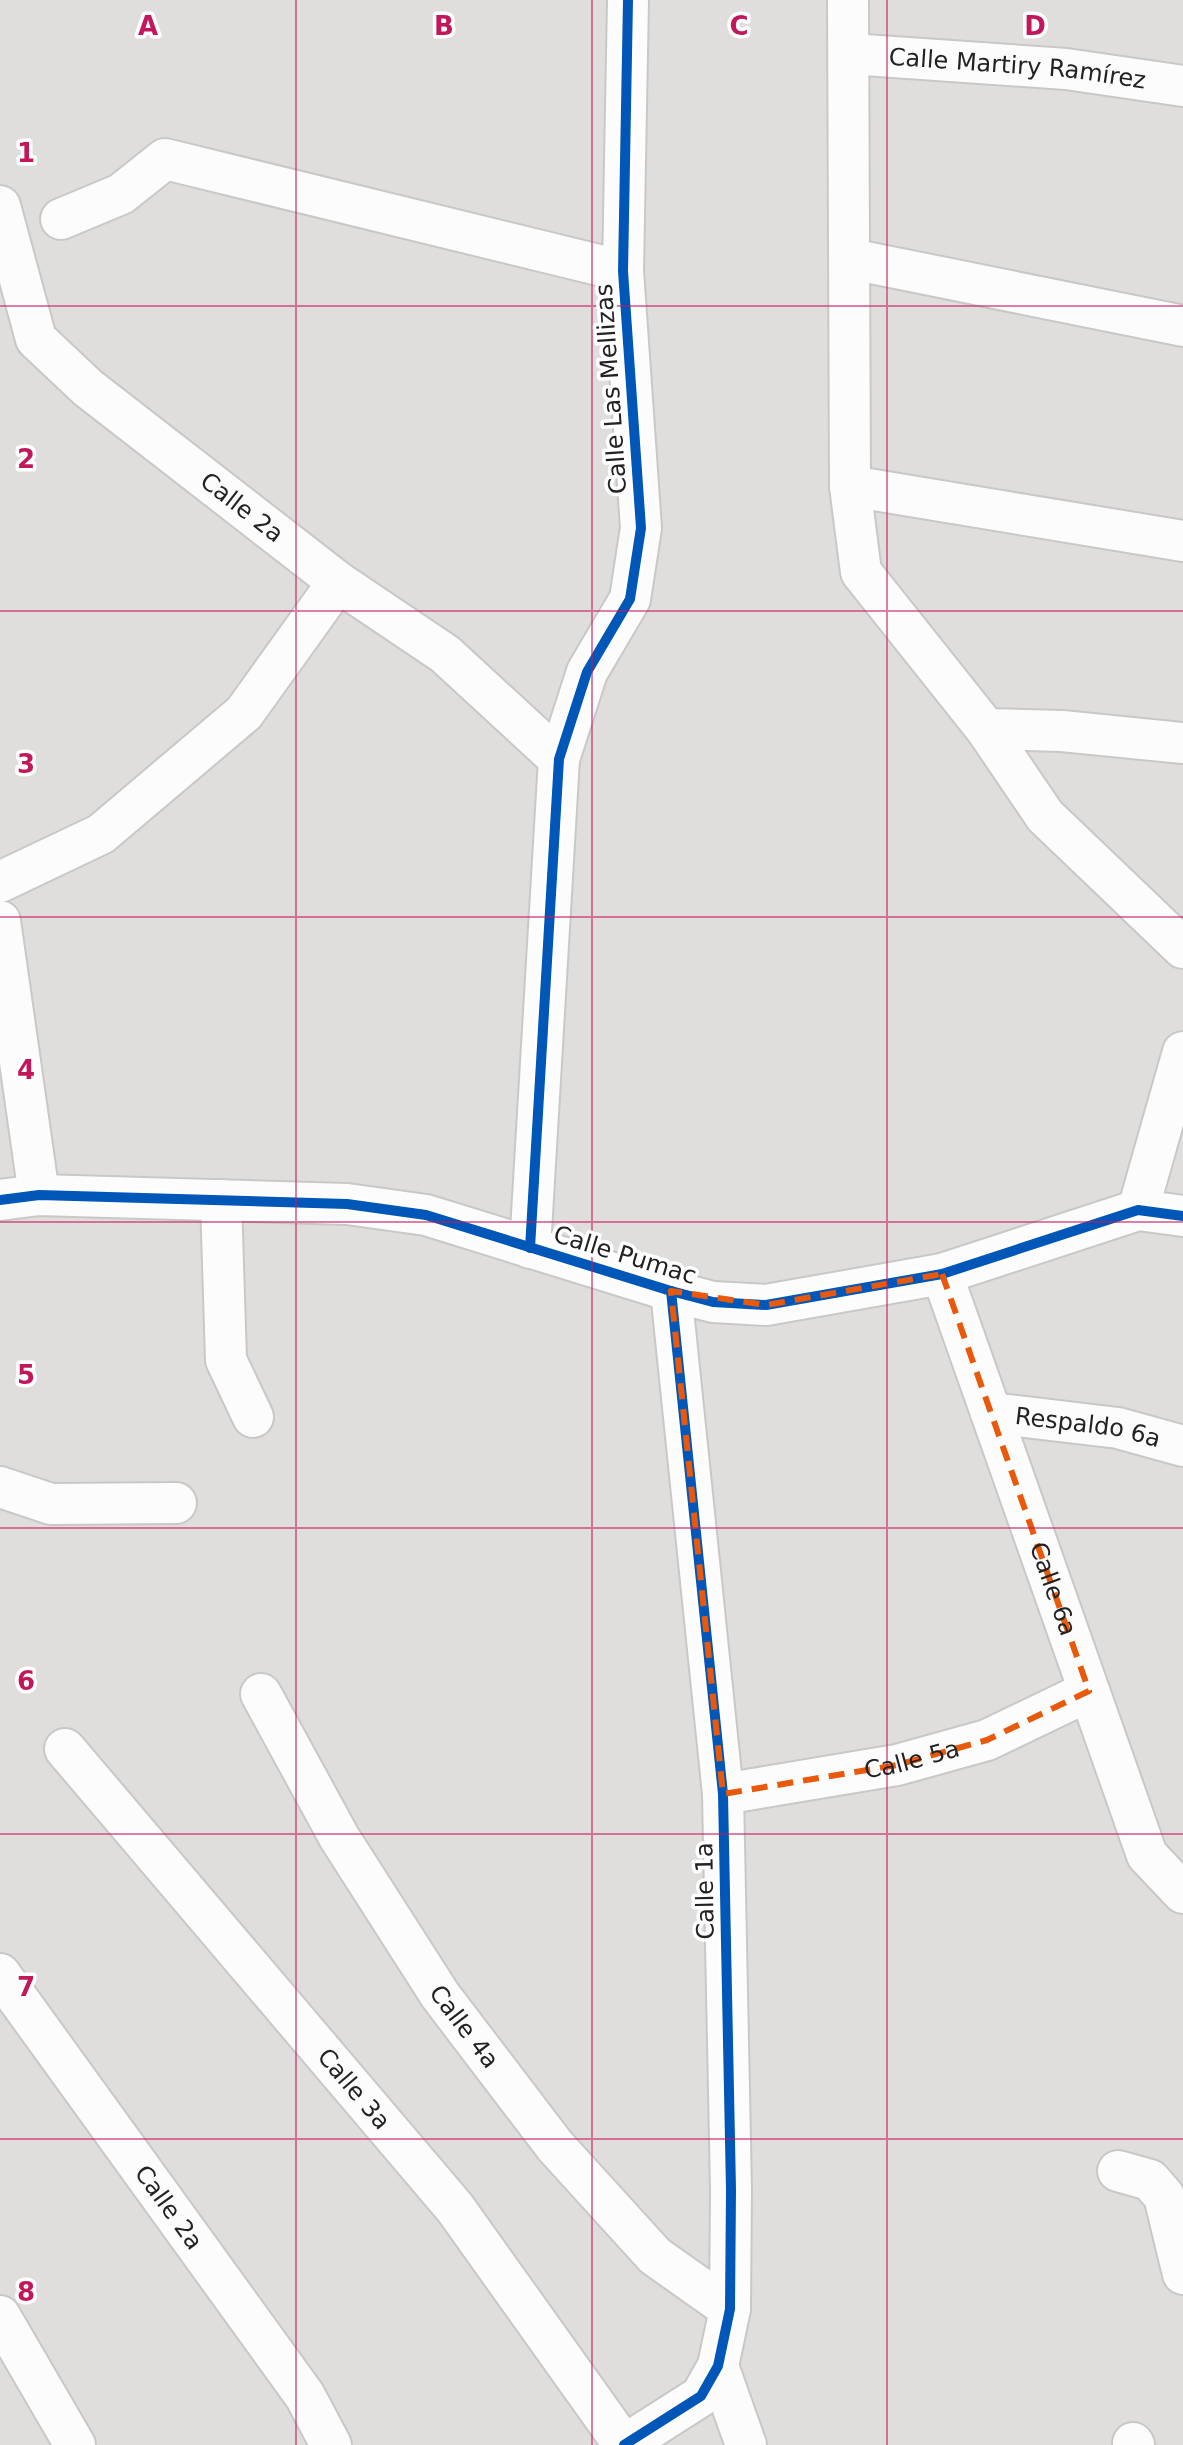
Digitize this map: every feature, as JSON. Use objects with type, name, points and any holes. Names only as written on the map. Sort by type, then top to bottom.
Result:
[{"type":"street","name":"Calle Las Mellizas","points":[[530,1248],[559,759],[587,672],[630,599],[641,528],[623,271],[628,0]]},
{"type":"street","points":[[848,0],[850,486],[861,572],[986,729],[1045,816],[1183,948]]},
{"type":"street","name":"Calle Martiry Ramírez","points":[[850,54],[1066,69],[1183,86]]},
{"type":"street","points":[[61,219],[121,194],[165,159],[623,271]]},
{"type":"street","name":"Calle 2a","points":[[0,211],[36,339],[88,388],[338,582],[445,654],[559,759]]},
{"type":"street","points":[[851,259],[1183,326]]},
{"type":"street","points":[[850,486],[1183,541]]},
{"type":"street","points":[[0,882],[101,834],[244,713],[338,582]]},
{"type":"street","points":[[986,729],[1062,731],[1183,743]]},
{"type":"street","points":[[0,921],[39,1195]]},
{"type":"street","points":[[1138,1210],[1183,1052]]},
{"type":"street","name":"Calle Pumac","points":[[0,1200],[39,1195],[347,1204],[426,1215],[713,1302],[766,1305],[942,1274],[1138,1210],[1183,1216]]},
{"type":"street","points":[[221,1200],[226,1360],[253,1417]]},
{"type":"street","name":"Calle 6a","points":[[942,1274],[1089,1691],[1183,1893]]},
{"type":"street","name":"Calle 1a","points":[[624,2445],[701,2396],[718,2366],[730,2309],[731,2174],[723,1794],[671,1291]]},
{"type":"street","name":"Respaldo 6a","points":[[991,1413],[1118,1428],[1183,1446]]},
{"type":"street","points":[[0,1487],[51,1504],[176,1503]]},
{"type":"street","name":"Calle 5a","points":[[723,1794],[897,1765],[987,1740],[1089,1691]]},
{"type":"street","name":"Calle 4a","points":[[261,1694],[339,1837],[440,1995],[555,2146],[655,2256],[730,2309]]},
{"type":"street","name":"Calle 3a","points":[[65,1749],[455,2208],[624,2445]]},
{"type":"street","name":"Calle 2a","points":[[0,1974],[305,2396],[331,2445]]},
{"type":"street","points":[[1118,2171],[1150,2180],[1164,2196],[1183,2274]]},
{"type":"street","points":[[0,2316],[75,2445]]},
{"type":"street","points":[[718,2366],[746,2445]]},
{"type":"highlighted area","points":[[942,1274],[1089,1691],[987,1740],[897,1765],[723,1794],[671,1291],[766,1305]]},
{"type":"shaded area","points":[[0,0],[1183,0],[1183,2445],[0,2445]]},
{"type":"cycle path","points":[[530,1248],[559,759],[587,672],[630,599],[641,528],[623,271],[628,0]]},
{"type":"cycle path","points":[[0,1200],[39,1195],[347,1204],[426,1215],[713,1302],[766,1305],[942,1274],[1138,1210],[1183,1216]]},
{"type":"cycle path","points":[[624,2445],[701,2396],[718,2366],[730,2309],[731,2190],[723,1794],[671,1291]]}]
